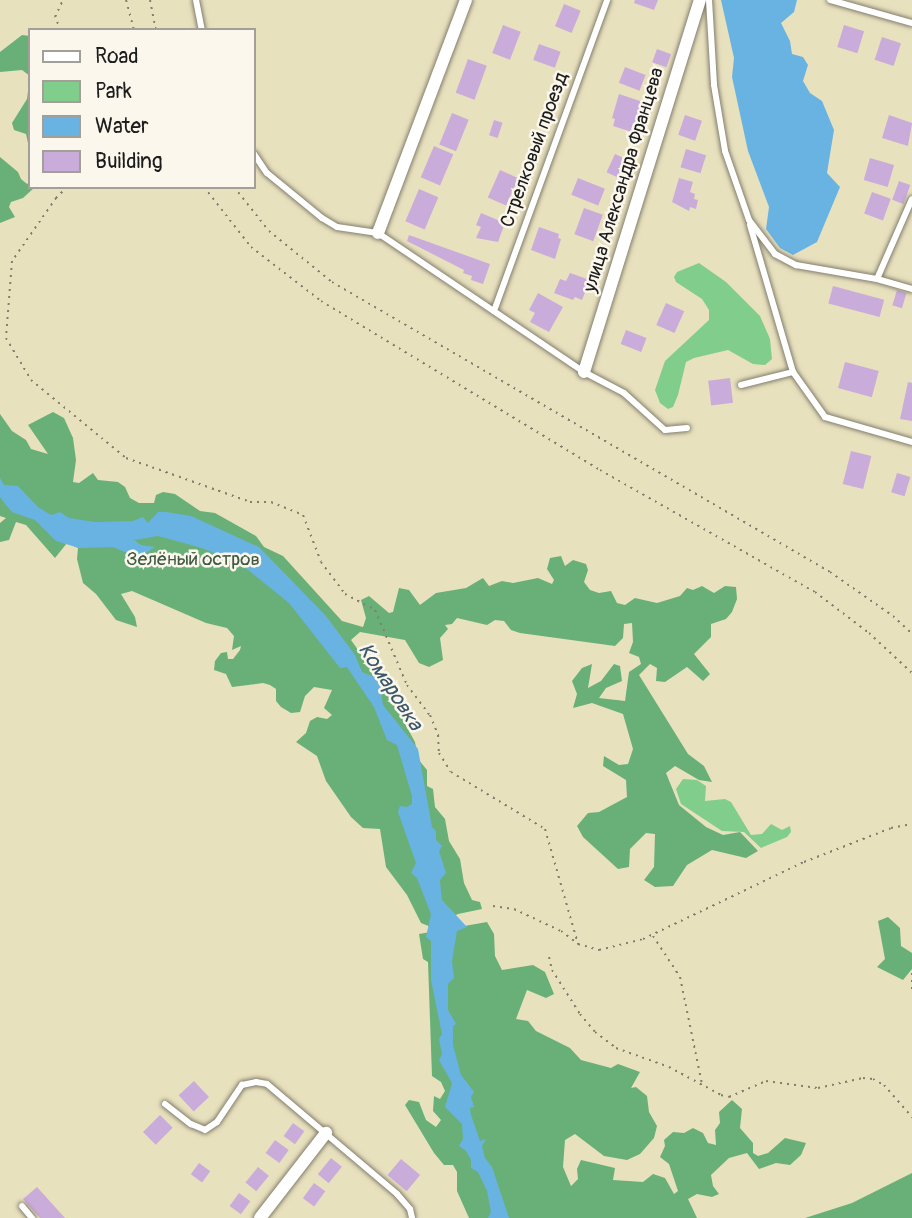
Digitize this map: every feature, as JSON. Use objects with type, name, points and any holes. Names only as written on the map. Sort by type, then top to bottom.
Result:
[{"type":"street","points":[[379,233],[466,0]]},
{"type":"street","name":"улица Александра Францева","points":[[584,372],[700,0]]},
{"type":"street","points":[[260,1218],[326,1133]]},
{"type":"lane","points":[[196,0],[202,28]]},
{"type":"lane","name":"Стрелковый проезд","points":[[494,311],[607,0]]},
{"type":"lane","points":[[709,0],[714,85],[725,150],[749,220],[793,372],[825,417],[912,442]]},
{"type":"lane","points":[[830,0],[912,23]]},
{"type":"lane","points":[[256,157],[267,173],[322,218],[337,227],[379,233],[584,372],[624,393],[665,430],[687,428]]},
{"type":"lane","points":[[877,279],[912,199]]},
{"type":"lane","points":[[749,220],[775,254],[796,265],[877,279],[912,289]]},
{"type":"lane","points":[[741,385],[793,372]]},
{"type":"lane","points":[[165,1104],[191,1124],[205,1130],[217,1122],[242,1085],[256,1082],[267,1084],[397,1194],[410,1209],[412,1218]]},
{"type":"lane","points":[[22,1206],[32,1218]]},
{"type":"path","points":[[60,28],[55,17],[63,0]]},
{"type":"path","points":[[126,0],[133,28]]},
{"type":"path","points":[[150,0],[156,28]]},
{"type":"path","points":[[65,189],[12,261],[6,338],[31,380],[126,458],[250,502],[271,502],[303,515],[321,562],[345,594],[375,610],[407,685],[430,715],[438,735],[439,753],[451,772],[545,829],[578,944]]},
{"type":"path","points":[[206,189],[251,247],[321,301],[600,470],[815,592],[869,633],[912,673]]},
{"type":"path","points":[[236,189],[269,231],[332,282],[830,572],[893,616],[912,634]]},
{"type":"path","points":[[493,906],[514,909],[561,931],[578,944],[599,950],[653,935],[804,862],[882,832],[912,824]]},
{"type":"path","points":[[653,935],[680,978],[702,1085]]},
{"type":"path","points":[[549,957],[552,970],[580,1014],[595,1032],[616,1048],[669,1067],[729,1097],[766,1081],[818,1088],[863,1078],[873,1079],[884,1085],[912,1117]]},
{"type":"path","points":[[912,973],[912,990]]},
{"type":"green space","points":[[22,35],[28,36],[28,74],[22,70],[0,72],[0,52]]},
{"type":"green space","points":[[28,91],[28,143],[26,134],[14,130],[12,123],[27,99]]},
{"type":"green space","points":[[0,157],[28,183],[28,189],[33,189],[23,198],[11,202],[9,207],[15,217],[0,223]]},
{"type":"green space","points":[[699,263],[726,282],[760,316],[770,339],[772,359],[765,365],[753,364],[728,350],[694,358],[686,362],[678,395],[673,407],[668,409],[660,403],[655,390],[665,361],[709,320],[709,310],[702,299],[676,282],[674,277],[677,272]]},
{"type":"green space","name":"Зелёный остров","points":[[53,412],[64,418],[73,438],[76,460],[73,482],[79,483],[93,473],[98,480],[118,482],[125,487],[130,498],[139,503],[154,503],[156,495],[163,492],[175,494],[200,511],[215,513],[256,536],[264,547],[283,556],[342,621],[363,627],[366,618],[361,600],[369,596],[389,613],[393,612],[399,588],[409,590],[420,605],[436,593],[466,588],[483,578],[489,586],[502,581],[513,583],[538,578],[552,584],[554,580],[547,569],[550,558],[561,556],[565,566],[573,560],[586,564],[588,570],[584,582],[590,590],[599,593],[611,591],[617,603],[625,605],[635,598],[657,603],[680,596],[687,588],[693,590],[702,586],[714,593],[725,586],[736,587],[737,599],[732,612],[726,619],[711,624],[711,637],[694,654],[710,674],[703,681],[687,667],[665,682],[656,681],[657,668],[650,664],[639,675],[688,754],[704,766],[712,782],[699,780],[675,766],[666,773],[679,805],[706,827],[723,835],[740,832],[758,851],[746,858],[712,850],[687,865],[673,886],[655,887],[644,880],[654,867],[655,834],[646,833],[630,849],[629,867],[618,869],[583,837],[577,826],[588,813],[599,812],[627,797],[626,780],[603,766],[604,756],[619,765],[628,764],[633,749],[623,714],[592,703],[573,708],[577,694],[572,681],[582,668],[592,664],[588,688],[601,681],[614,664],[620,666],[622,681],[606,688],[599,698],[625,701],[629,672],[641,664],[639,657],[629,653],[633,642],[632,623],[624,624],[623,638],[615,646],[520,633],[511,630],[504,621],[495,620],[487,625],[457,618],[452,624],[445,625],[448,629],[440,638],[443,660],[429,667],[419,663],[405,640],[360,632],[351,640],[386,689],[415,742],[418,759],[427,770],[427,786],[433,789],[435,807],[445,819],[449,841],[460,859],[464,883],[472,900],[480,902],[482,909],[458,914],[431,927],[421,923],[407,895],[386,867],[380,829],[363,828],[351,817],[326,781],[317,756],[296,742],[306,733],[310,721],[317,717],[327,719],[332,715],[324,708],[332,690],[314,687],[305,696],[300,712],[291,713],[276,701],[276,689],[270,685],[263,683],[232,687],[226,674],[214,670],[215,661],[221,653],[227,652],[228,659],[233,659],[240,650],[241,646],[232,650],[234,636],[227,628],[206,623],[132,591],[121,594],[135,617],[137,627],[116,620],[96,594],[83,583],[77,559],[78,548],[67,543],[55,558],[26,525],[16,522],[9,540],[0,542],[0,523],[6,518],[0,516],[0,414],[12,431],[26,440],[31,449],[48,454],[28,425]]},
{"type":"green space","points":[[683,779],[697,780],[706,786],[705,801],[725,799],[731,802],[751,835],[762,834],[771,824],[782,830],[790,826],[791,832],[787,837],[761,848],[744,832],[722,831],[681,804],[676,789]]},
{"type":"green space","points":[[888,917],[900,928],[901,946],[912,953],[912,969],[903,980],[877,967],[885,959],[878,921]]},
{"type":"green space","points":[[487,922],[494,934],[495,956],[502,970],[533,965],[545,972],[554,994],[546,998],[527,990],[516,1019],[528,1021],[536,1031],[570,1048],[581,1060],[611,1068],[618,1064],[640,1072],[631,1088],[636,1087],[647,1096],[649,1112],[657,1126],[654,1138],[640,1154],[627,1160],[604,1156],[575,1134],[565,1140],[563,1167],[571,1186],[578,1179],[577,1169],[581,1160],[615,1168],[613,1180],[643,1182],[653,1174],[665,1178],[674,1194],[678,1191],[669,1164],[660,1157],[665,1146],[664,1140],[673,1132],[684,1133],[693,1128],[703,1133],[708,1143],[716,1145],[715,1130],[720,1123],[719,1112],[732,1100],[742,1109],[740,1128],[753,1143],[753,1153],[758,1156],[768,1153],[785,1138],[806,1143],[801,1155],[790,1165],[776,1163],[759,1169],[747,1153],[729,1158],[711,1175],[713,1186],[719,1194],[712,1197],[697,1194],[688,1199],[697,1218],[469,1218],[457,1191],[457,1172],[453,1165],[444,1165],[434,1153],[405,1105],[409,1100],[419,1102],[426,1120],[436,1127],[441,1120],[433,1111],[434,1096],[440,1099],[445,1091],[441,1082],[432,1076],[428,962],[423,959],[419,934]]},
{"type":"green space","points":[[912,1173],[912,1218],[805,1218],[852,1203]]},
{"type":"water","points":[[721,0],[797,0],[794,12],[781,23],[790,41],[792,54],[803,57],[808,65],[803,81],[810,93],[822,101],[834,130],[827,173],[840,187],[817,242],[793,255],[780,248],[766,229],[769,207],[748,151],[732,77],[734,58]]},
{"type":"water","points":[[0,478],[4,485],[18,486],[38,507],[51,515],[60,512],[69,518],[95,522],[133,521],[143,517],[148,523],[158,512],[166,512],[191,516],[259,547],[326,616],[355,655],[362,672],[379,679],[383,705],[418,749],[432,827],[436,831],[436,840],[442,846],[439,851],[446,873],[440,880],[442,900],[467,927],[457,931],[452,961],[454,978],[448,984],[448,1010],[456,1024],[453,1026],[453,1045],[461,1075],[474,1092],[471,1097],[474,1107],[470,1108],[471,1115],[480,1141],[486,1139],[482,1146],[485,1158],[492,1167],[509,1218],[488,1218],[491,1212],[487,1191],[478,1172],[471,1168],[471,1160],[466,1151],[459,1146],[463,1139],[462,1124],[445,1107],[452,1083],[439,1060],[442,1054],[439,1039],[442,1034],[431,980],[431,941],[426,937],[431,914],[417,878],[411,873],[416,863],[398,812],[400,806],[407,807],[412,804],[412,796],[397,745],[387,740],[374,707],[347,667],[340,668],[289,603],[242,565],[202,548],[158,536],[134,540],[141,545],[155,547],[143,555],[134,556],[113,547],[79,548],[56,541],[35,520],[12,512],[0,497]]},
{"type":"building","points":[[635,0],[658,0],[654,10],[634,3]]},
{"type":"building","points":[[564,4],[581,11],[572,33],[555,26]]},
{"type":"building","points":[[503,25],[521,32],[510,60],[492,53]]},
{"type":"building","points":[[844,25],[864,31],[857,53],[837,47]]},
{"type":"building","points":[[882,37],[901,43],[894,66],[875,60]]},
{"type":"building","points":[[539,44],[561,52],[555,68],[533,60]]},
{"type":"building","points":[[657,49],[671,54],[666,67],[652,62]]},
{"type":"building","points":[[468,59],[487,66],[474,100],[456,93]]},
{"type":"building","points":[[625,67],[646,75],[639,91],[619,83]]},
{"type":"building","points":[[619,94],[646,103],[641,127],[638,125],[635,133],[613,126],[615,119],[612,118]]},
{"type":"building","points":[[452,113],[469,120],[456,151],[439,145]]},
{"type":"building","points":[[685,115],[702,121],[695,141],[678,135]]},
{"type":"building","points":[[889,115],[912,123],[908,146],[882,138]]},
{"type":"building","points":[[494,120],[503,123],[498,138],[489,135]]},
{"type":"building","points":[[434,146],[453,154],[440,186],[421,177]]},
{"type":"building","points":[[686,149],[706,155],[701,173],[680,167]]},
{"type":"building","points":[[615,154],[632,162],[624,180],[607,172]]},
{"type":"building","points":[[870,158],[894,165],[888,187],[864,180]]},
{"type":"building","points":[[500,170],[518,178],[506,206],[488,197]]},
{"type":"building","points":[[578,178],[605,189],[598,206],[571,195]]},
{"type":"building","points":[[679,178],[693,182],[690,192],[695,194],[694,199],[698,200],[696,209],[690,207],[689,211],[672,202]]},
{"type":"building","points":[[899,181],[910,185],[903,204],[892,200]]},
{"type":"building","points":[[419,189],[438,197],[425,229],[405,221]]},
{"type":"building","points":[[872,192],[891,199],[883,220],[864,214]]},
{"type":"building","points":[[584,208],[603,215],[593,241],[574,234]]},
{"type":"building","points":[[481,213],[505,223],[498,242],[476,238],[481,227],[476,225]]},
{"type":"building","points":[[539,227],[559,234],[558,238],[561,239],[555,259],[531,250]]},
{"type":"building","points":[[409,235],[490,264],[483,284],[471,280],[472,276],[463,273],[464,270],[407,241]]},
{"type":"building","points":[[570,273],[590,280],[582,300],[575,297],[573,300],[554,293],[560,279],[566,281]]},
{"type":"building","points":[[833,286],[884,300],[880,317],[828,303]]},
{"type":"building","points":[[897,290],[907,293],[902,308],[892,305]]},
{"type":"building","points":[[538,293],[563,307],[549,332],[530,322],[535,313],[529,310]]},
{"type":"building","points":[[666,303],[684,311],[675,333],[656,325]]},
{"type":"building","points":[[626,330],[647,338],[641,352],[621,344]]},
{"type":"building","points":[[845,362],[879,371],[872,397],[838,388]]},
{"type":"building","points":[[730,378],[733,403],[711,405],[708,381]]},
{"type":"building","points":[[908,382],[912,383],[912,421],[900,419]]},
{"type":"building","points":[[851,451],[871,456],[863,489],[843,484]]},
{"type":"building","points":[[897,473],[910,477],[905,496],[891,492]]},
{"type":"building","points":[[194,1081],[209,1097],[194,1111],[179,1095]]},
{"type":"building","points":[[160,1115],[173,1128],[156,1145],[143,1132]]},
{"type":"building","points":[[293,1123],[304,1131],[295,1144],[284,1136]]},
{"type":"building","points":[[275,1140],[289,1150],[279,1163],[266,1153]]},
{"type":"building","points":[[331,1158],[342,1167],[329,1183],[318,1174]]},
{"type":"building","points":[[401,1159],[420,1175],[407,1191],[388,1175]]},
{"type":"building","points":[[199,1163],[210,1171],[202,1183],[191,1174]]},
{"type":"building","points":[[258,1167],[269,1176],[256,1191],[245,1183]]},
{"type":"building","points":[[314,1183],[325,1191],[314,1207],[303,1198]]},
{"type":"building","points":[[37,1187],[65,1218],[40,1218],[23,1199]]},
{"type":"building","points":[[239,1193],[250,1201],[241,1214],[230,1206]]},
{"type":"water label","name":"Комаровка","points":[[390,687]]}]
